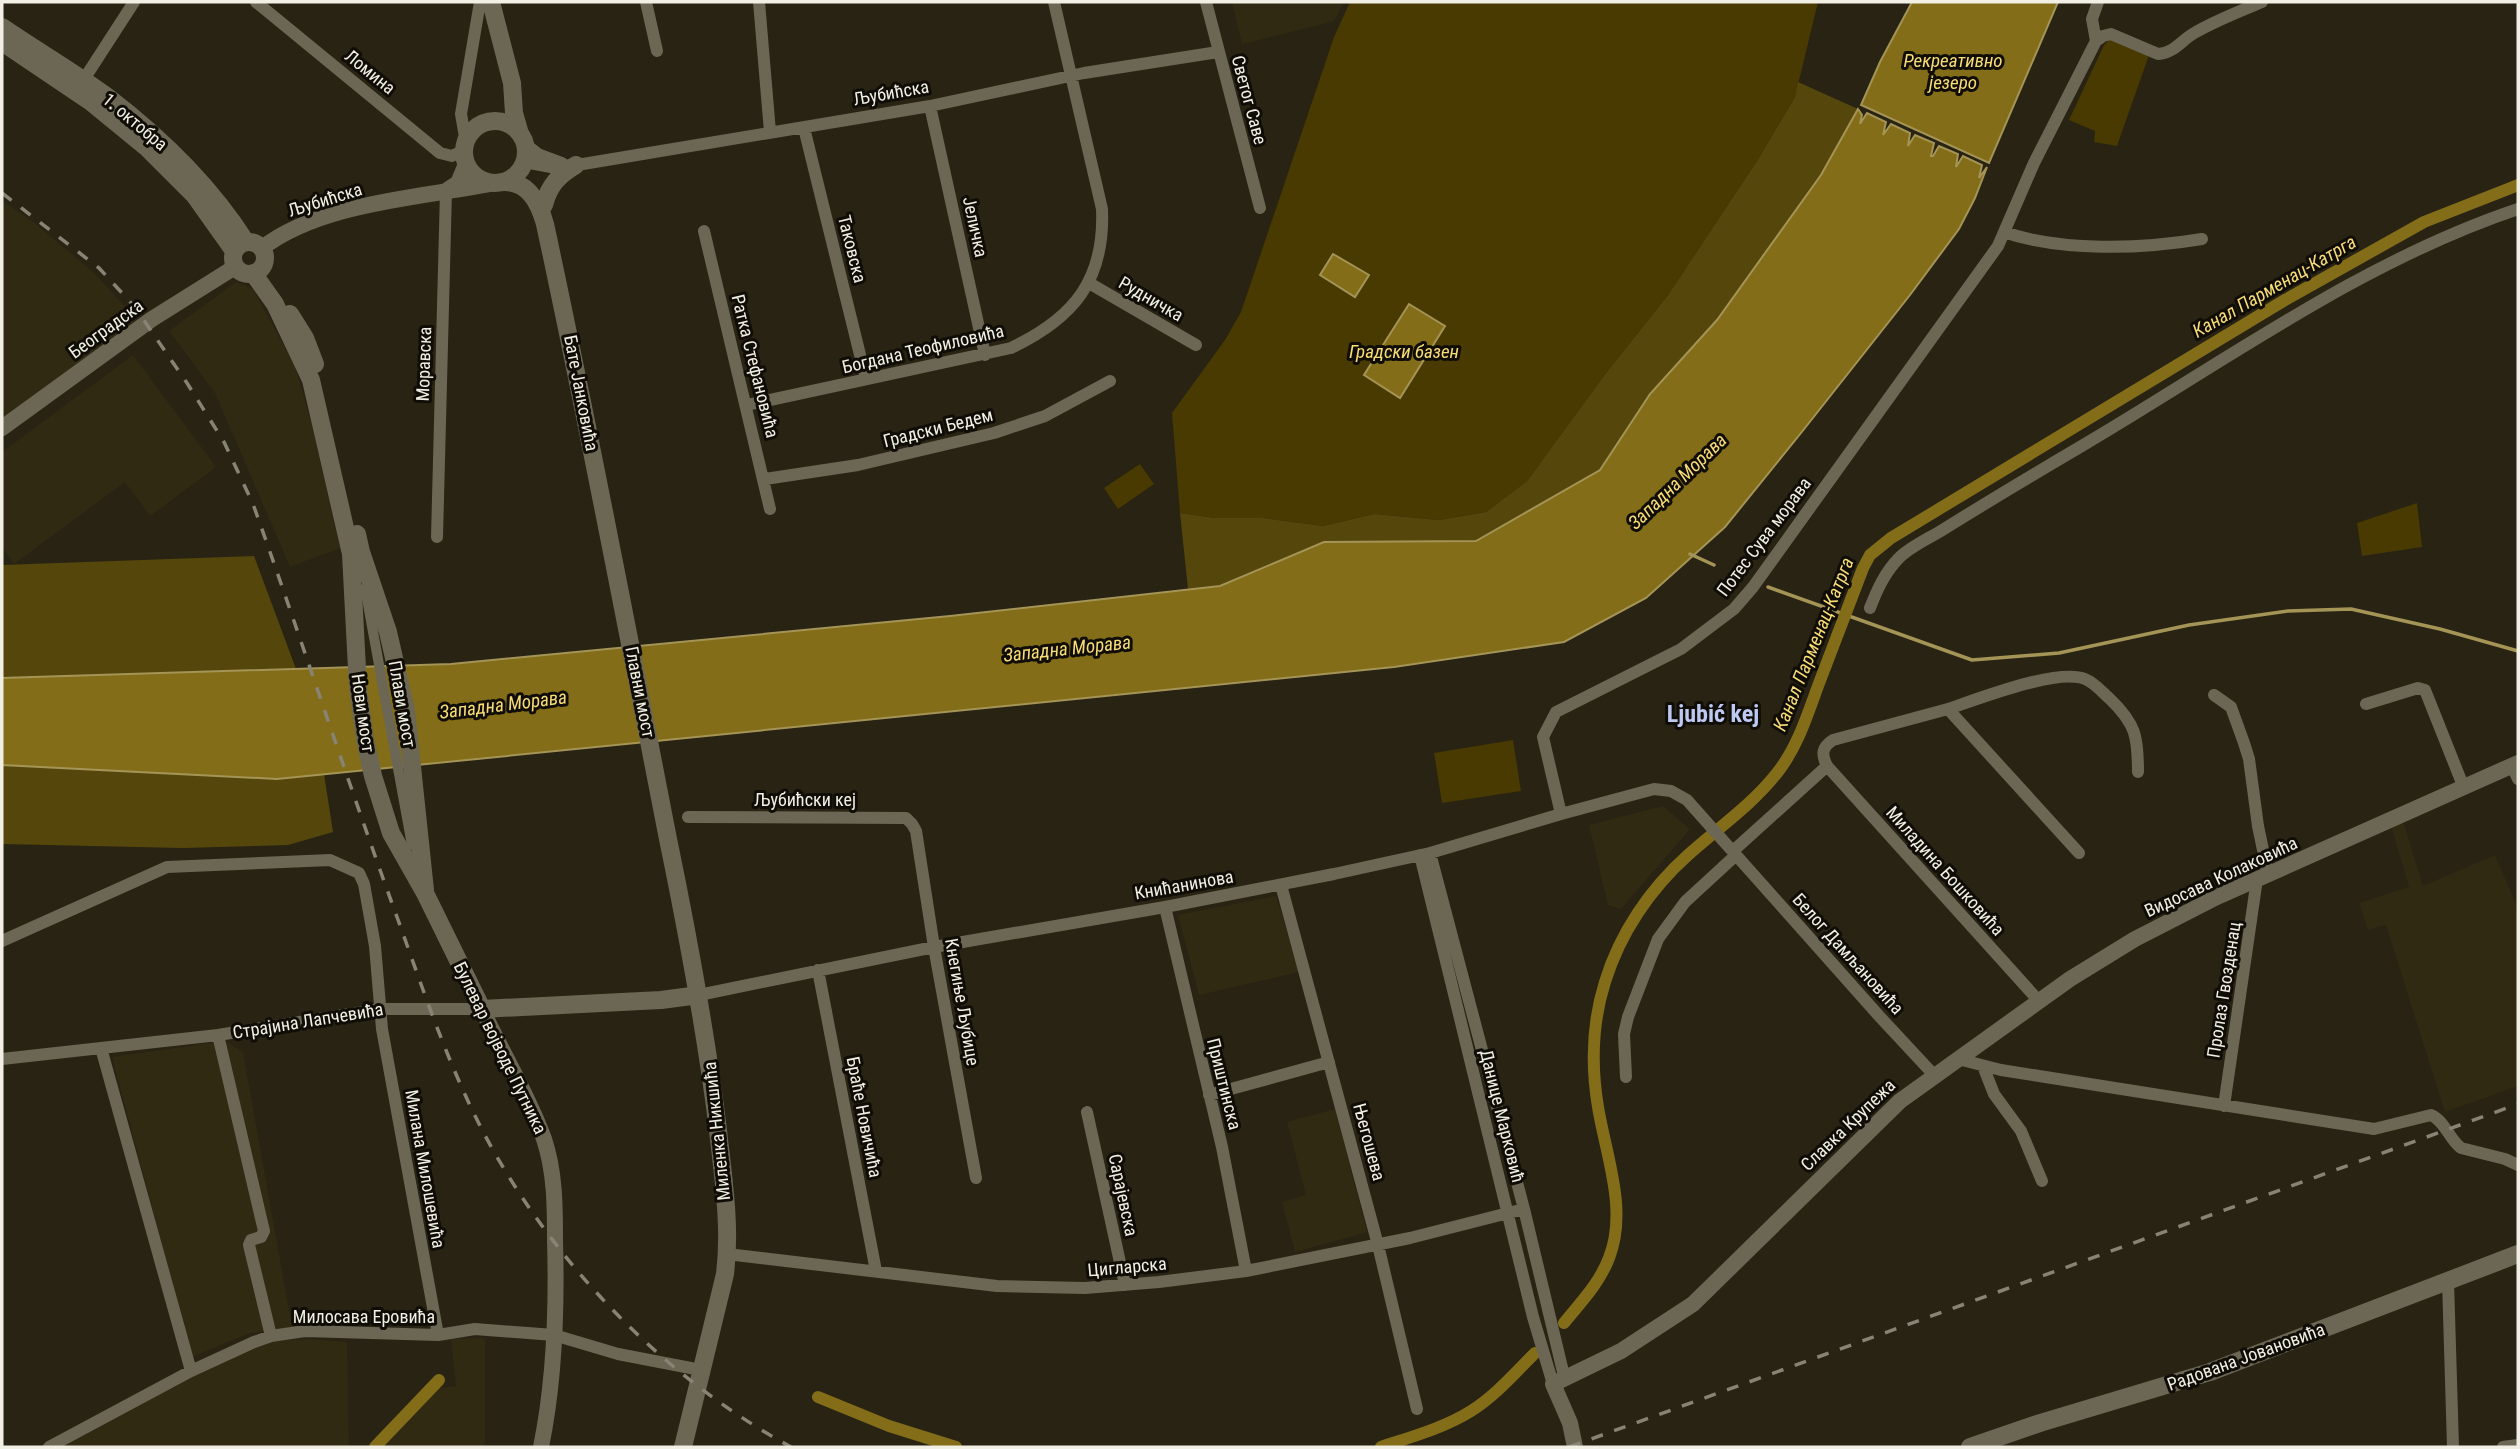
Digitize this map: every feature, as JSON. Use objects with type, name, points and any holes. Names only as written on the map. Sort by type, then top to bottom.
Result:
[{"type":"main road","points":[[491,2],[512,83],[514,113],[522,139],[523,163],[511,178],[499,182],[478,178],[465,152],[474,130],[505,106],[512,83]]},
{"type":"main road","name":"1. октобра","points":[[2,27],[79,87],[98,107],[146,147],[195,196],[244,252]]},
{"type":"main road","name":"1. октобра","points":[[2,42],[79,87]]},
{"type":"main road","points":[[487,122],[505,123],[522,139]]},
{"type":"main road","name":"Бате Јанковића","points":[[523,163],[544,211],[617,570]]},
{"type":"main road","points":[[544,211],[551,186],[573,166]]},
{"type":"main road","name":"Бате Јанковића","points":[[499,182],[513,181],[524,186],[544,211]]},
{"type":"main road","points":[[244,252],[264,260],[257,270],[243,273],[244,252]]},
{"type":"main road","points":[[257,270],[311,380],[356,553],[388,632],[407,710],[415,862]]},
{"type":"main road","name":"Нови мост","points":[[356,553],[354,649],[365,739],[373,776],[391,832],[415,862]]},
{"type":"main road","name":"Главни мост","points":[[617,570],[663,814]]},
{"type":"main road","name":"Миленка Никшића","points":[[663,814],[699,995],[720,1148],[727,1254],[725,1274],[683,1447]]},
{"type":"main road","name":"Булевар војводе Путника","points":[[415,862],[425,893],[482,1009]]},
{"type":"main road","name":"Страјина Лапчевића","points":[[482,1009],[634,1002],[699,995]]},
{"type":"main road","name":"Радована Јовановића","points":[[1970,1447],[2210,1372],[2518,1254]]},
{"type":"street","points":[[79,87],[134,2]]},
{"type":"street","name":"Ломина","points":[[256,2],[440,153],[452,156],[465,152]]},
{"type":"street","points":[[446,191],[458,183],[465,171],[461,114],[480,2]]},
{"type":"street","points":[[646,2],[657,51]]},
{"type":"street","points":[[759,2],[770,132]]},
{"type":"street","name":"Богдана Теофиловића","points":[[747,405],[1012,348],[1035,337],[1073,307],[1089,283],[1100,254],[1102,209],[1054,2]]},
{"type":"street","name":"Светог Саве","points":[[1206,2],[1260,208]]},
{"type":"street","points":[[2098,2],[2092,19],[2096,41],[2111,34],[2158,54],[2173,50],[2193,33],[2262,2]]},
{"type":"street","name":"Потес Сува морава","points":[[1561,814],[1544,737],[1556,712],[1681,649],[1734,609],[1753,587],[1997,246],[2034,163],[2096,41]]},
{"type":"street","name":"Љубићска","points":[[523,163],[551,167],[573,166],[930,106],[1073,75],[1218,52]]},
{"type":"street","name":"Јеличка","points":[[930,106],[985,355]]},
{"type":"street","name":"Таковска","points":[[804,128],[866,379]]},
{"type":"street","points":[[522,139],[538,154],[573,166]]},
{"type":"street","name":"Љубићска","points":[[244,252],[280,234],[356,208],[499,182]]},
{"type":"street","name":"Моравска","points":[[437,537],[446,191]]},
{"type":"street","points":[[1870,608],[1881,581],[1900,557],[1984,503],[2376,269],[2471,225],[2518,209]]},
{"type":"street","name":"Ратка Стефановића","points":[[704,231],[770,509]]},
{"type":"street","points":[[2004,232],[2029,240],[2104,246],[2158,246],[2202,239]]},
{"type":"street","name":"Београдска","points":[[2,428],[244,252]]},
{"type":"street","name":"Рудничка","points":[[1089,283],[1196,345]]},
{"type":"street","name":"Градски Бедем","points":[[765,479],[858,465],[994,433],[1045,416],[1110,380]]},
{"type":"street","points":[[1626,1077],[1624,1034],[1658,939],[1685,902],[1827,766],[1823,757],[1824,750],[1833,740],[2034,682],[2067,677],[2083,678],[2096,685],[2132,723],[2138,746],[2138,772]]},
{"type":"street","points":[[2366,704],[2418,688],[2425,690],[2464,788]]},
{"type":"street","points":[[2214,695],[2231,707],[2249,759],[2263,877]]},
{"type":"street","points":[[1943,710],[2079,853]]},
{"type":"street","name":"Миладина Бошковића","points":[[1827,766],[2038,1000]]},
{"type":"street","name":"Видосава Колаковића","points":[[1958,1059],[2038,1000],[2135,939],[2192,909],[2464,788],[2516,770]]},
{"type":"street","name":"Книћанинова","points":[[699,995],[934,947],[1282,885],[1425,854],[1654,789],[1671,791]]},
{"type":"street","name":"Белог Дамљановића","points":[[1671,791],[1687,800],[1934,1075]]},
{"type":"street","name":"Љубићски кеј","points":[[688,817],[905,818],[916,831]]},
{"type":"street","name":"Кнегиње Љубице","points":[[916,831],[976,1178]]},
{"type":"street","name":"Данице Марковић","points":[[1425,854],[1524,1209],[1559,1382]]},
{"type":"street","name":"Данице Марковић","points":[[1425,854],[1508,1213],[1559,1382]]},
{"type":"street","name":"Милана Милошевића","points":[[2,941],[167,867],[330,860],[359,873],[364,884],[375,946],[382,1029],[438,1335]]},
{"type":"street","name":"Пролаз Гвозденац","points":[[2224,1106],[2263,877]]},
{"type":"street","name":"Његошева","points":[[1282,885],[1378,1245],[1417,1409]]},
{"type":"street","name":"Приштинска","points":[[1165,907],[1209,1095],[1246,1271]]},
{"type":"street","name":"Браће Новичића","points":[[818,970],[876,1271]]},
{"type":"street","name":"Страјина Лапчевића","points":[[2,1059],[218,1035],[381,1009],[482,1009]]},
{"type":"street","name":"Булевар војводе Путника","points":[[482,1009],[532,1109],[545,1142],[554,1185],[556,1283],[552,1383],[541,1447]]},
{"type":"street","points":[[218,1035],[264,1231],[261,1237],[251,1240],[248,1245],[271,1336]]},
{"type":"street","points":[[101,1048],[191,1371]]},
{"type":"street","points":[[1958,1059],[1983,1066],[2374,1129],[2434,1116],[2461,1148],[2518,1165]]},
{"type":"street","name":"Славка Крупежа","points":[[1559,1382],[1640,1340],[1693,1304],[1872,1126],[1900,1101],[1958,1059]]},
{"type":"street","points":[[1209,1095],[1329,1062]]},
{"type":"street","points":[[1983,1066],[1994,1094],[2021,1131],[2042,1181]]},
{"type":"street","name":"Сарајевска","points":[[1087,1112],[1125,1285]]},
{"type":"street","name":"Цигларска","points":[[727,1254],[997,1286],[1085,1288],[1246,1271],[1378,1245],[1524,1209]]},
{"type":"street","points":[[2448,1282],[2453,1447]]},
{"type":"street","name":"Милосава Еровића","points":[[49,1447],[191,1371],[271,1336],[305,1331],[438,1335],[475,1329],[554,1335],[618,1354],[701,1370]]},
{"type":"street","points":[[1559,1382],[1575,1447]]},
{"type":"street","points":[[2503,1447],[2518,1445]]},
{"type":"shaded area","points":[[1232,2],[1344,2],[1334,21],[1242,44]]},
{"type":"shaded area","points":[[1350,2],[1818,2],[1795,97],[1757,161],[1668,295],[1606,373],[1527,481],[1486,512],[1439,520],[1374,514],[1323,526],[1263,518],[1215,518],[1180,513],[1172,413],[1225,340],[1241,312],[1334,37]]},
{"type":"shaded area","points":[[2110,39],[2149,55],[2117,146],[2094,142],[2095,131],[2069,120],[2104,45]]},
{"type":"shaded area","points":[[1798,82],[1858,109],[1821,175],[1717,320],[1650,394],[1600,470],[1476,541],[1324,542],[1220,586],[1188,589],[1180,513],[1215,518],[1263,518],[1323,526],[1374,514],[1439,520],[1486,512],[1527,481],[1606,373],[1668,295],[1757,161],[1795,97]]},
{"type":"shaded area","points":[[2,201],[31,220],[92,271],[135,321],[2,419]]},
{"type":"shaded area","points":[[236,282],[253,289],[295,366],[311,421],[340,548],[290,567],[215,393],[169,331]]},
{"type":"shaded area","points":[[133,355],[216,467],[150,516],[125,482],[14,564],[2,547],[2,452]]},
{"type":"shaded area","points":[[1140,464],[1154,484],[1118,509],[1104,488]]},
{"type":"shaded area","points":[[2417,503],[2422,547],[2362,556],[2357,523]]},
{"type":"shaded area","points":[[254,556],[296,669],[2,678],[2,565]]},
{"type":"shaded area","points":[[1513,740],[1521,791],[1442,803],[1434,753]]},
{"type":"shaded area","points":[[2,765],[276,779],[324,774],[333,832],[288,845],[183,848],[2,844]]},
{"type":"shaded area","points":[[1663,806],[1690,829],[1621,909],[1608,905],[1589,825]]},
{"type":"shaded area","points":[[2403,821],[2423,886],[2495,855],[2518,908],[2518,1086],[2445,1112],[2386,925],[2368,930],[2359,903],[2409,887],[2391,826]]},
{"type":"shaded area","points":[[1276,896],[1299,972],[1199,995],[1178,915]]},
{"type":"shaded area","points":[[225,1041],[243,1052],[292,1327],[250,1333],[192,1357],[112,1057]]},
{"type":"shaded area","points":[[1335,1109],[1367,1232],[1295,1252],[1282,1202],[1306,1195],[1287,1122]]},
{"type":"shaded area","points":[[485,1338],[485,1447],[382,1447],[439,1388],[456,1386],[451,1339]]},
{"type":"shaded area","points":[[305,1339],[347,1342],[349,1447],[61,1447],[189,1377],[262,1342]]},
{"type":"water","name":"Рекреативно језеро","points":[[1912,2],[2058,2],[1989,163],[1861,105]]},
{"type":"water","name":"Западна Морава","points":[[1858,109],[1862,115],[1860,124],[1867,113],[1886,122],[1883,135],[1891,124],[1910,133],[1908,146],[1915,135],[1934,143],[1931,156],[1939,146],[1958,154],[1956,167],[1963,156],[1982,165],[1979,178],[1987,167],[1959,229],[1910,295],[1725,527],[1646,598],[1564,642],[1394,667],[277,779],[2,765],[2,678],[451,664],[950,616],[1220,586],[1324,542],[1476,541],[1600,470],[1650,394],[1717,320],[1821,175]]},
{"type":"water","points":[[1333,254],[1369,275],[1355,297],[1320,275]]},
{"type":"water","name":"Градски базен","points":[[1409,304],[1445,326],[1400,398],[1364,375]]},
{"type":"waterway","name":"Канал Парменац-Катрга","points":[[1564,1323],[1600,1276],[1614,1240],[1614,1183],[1594,1076],[1597,1013],[1611,964],[1628,929],[1661,882],[1757,796],[1784,763],[1801,731],[1870,555],[1891,538],[2285,300],[2424,222],[2518,185]]},
{"type":"waterway","points":[[1690,554],[1714,565]]},
{"type":"waterway","points":[[1768,587],[1972,660],[2059,653],[2189,625],[2288,611],[2351,609],[2440,629],[2518,651]]},
{"type":"waterway","name":"Канал Парменац-Катрга","points":[[1381,1447],[1439,1427],[1471,1411],[1497,1391],[1535,1353]]},
{"type":"waterway","name":"Канал Парменац-Катрга","points":[[375,1447],[439,1380]]},
{"type":"waterway","name":"Канал Парменац-Катрга","points":[[818,1397],[889,1426],[956,1447]]},
{"type":"railway","points":[[2,193],[99,268],[134,306],[224,442],[253,504],[378,866],[440,1035],[478,1122],[521,1195],[585,1280],[661,1356],[746,1420],[791,1447]]},
{"type":"railway","points":[[1569,1447],[2518,1104]]},
{"type":"district","name":"Ljubić kej","points":[[1713,714]]}]
